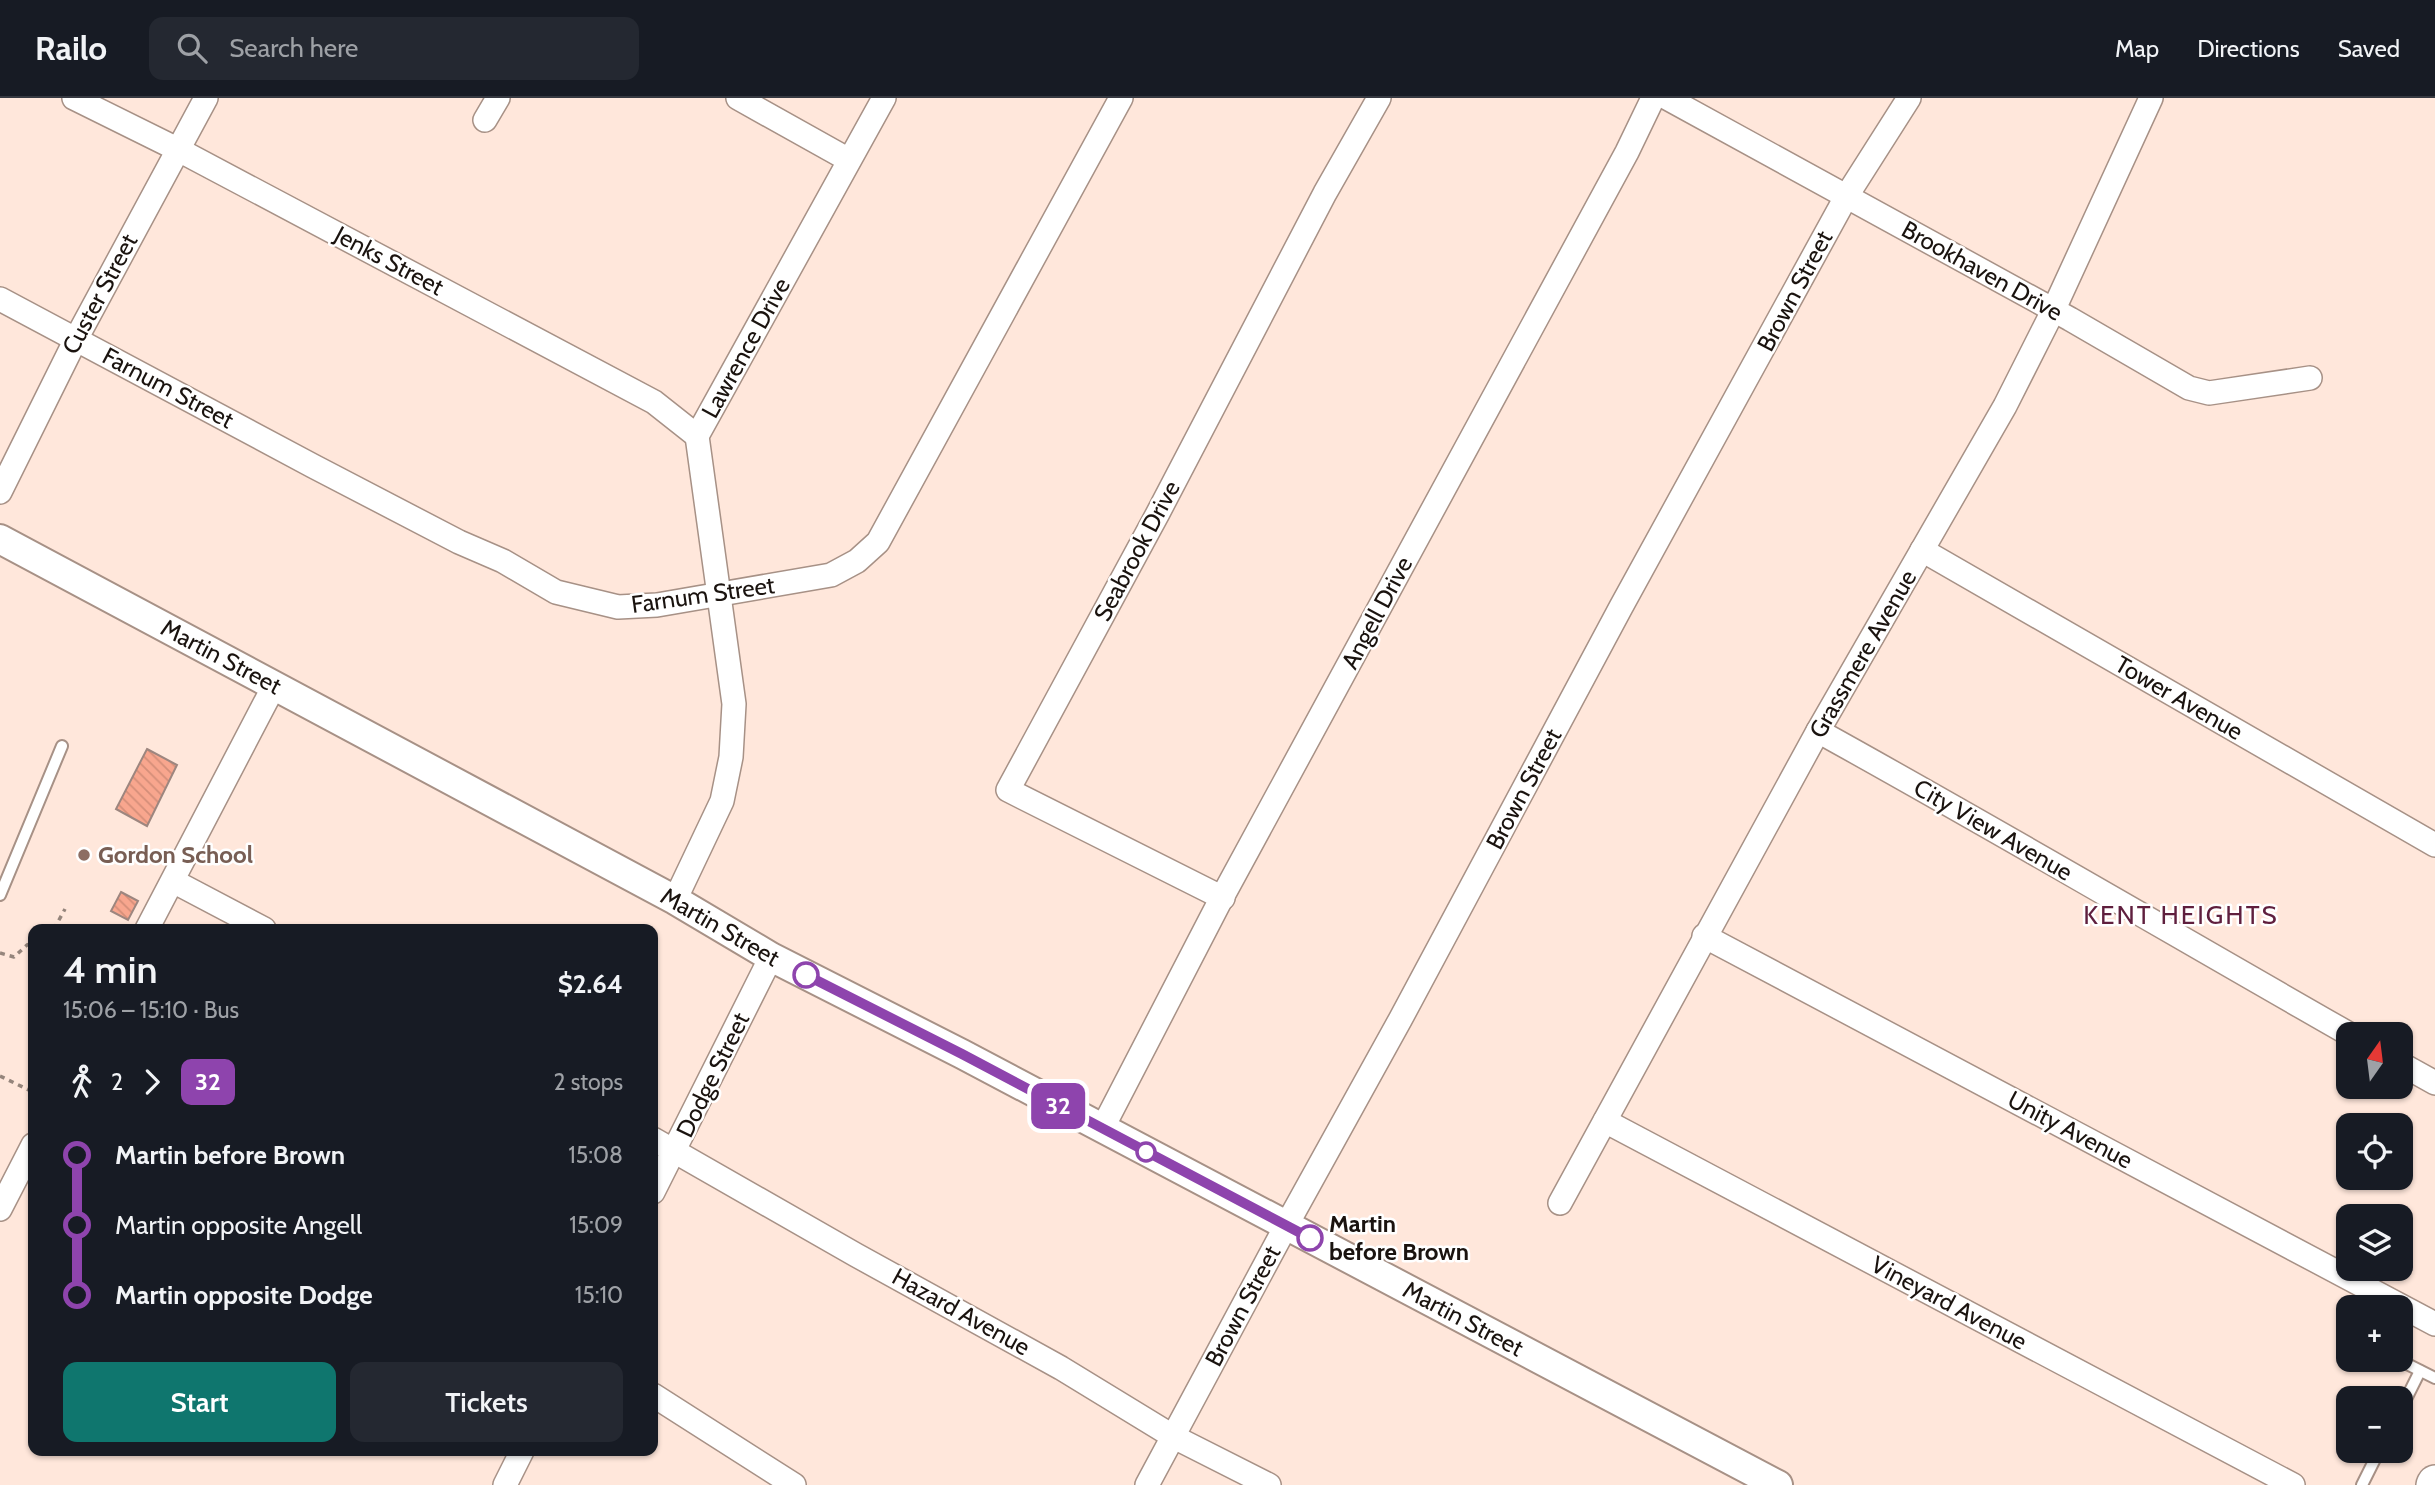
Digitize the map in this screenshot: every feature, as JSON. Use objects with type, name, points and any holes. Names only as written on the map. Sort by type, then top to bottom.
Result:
[{"type":"street","name":"Jenks Street","points":[[74,98],[177,149],[654,402],[697,436]]},
{"type":"street","name":"Custer Street","points":[[0,492],[76,339],[206,98]]},
{"type":"street","points":[[485,120],[498,98]]},
{"type":"street","points":[[738,98],[849,160]]},
{"type":"street","name":"Lawrence Drive","points":[[675,900],[722,801],[731,757],[734,704],[697,436],[884,98]]},
{"type":"street","name":"Farnum Street","points":[[0,299],[410,517],[503,561],[556,592],[618,607],[657,605],[831,575],[857,561],[878,542],[1121,98]]},
{"type":"street","name":"Seabrook Drive","points":[[1223,898],[1008,790],[1158,513],[1325,193],[1379,98]]},
{"type":"street","name":"Angell Drive","points":[[1102,1129],[1223,898],[1627,152],[1653,98]]},
{"type":"street","name":"Brookhaven Drive","points":[[1667,98],[2189,388],[2208,393],[2310,378]]},
{"type":"street","name":"Brown Street","points":[[1147,1485],[1407,1008],[1621,607],[1846,197],[1909,98]]},
{"type":"street","name":"Grassmere Avenue","points":[[1560,1203],[1818,731],[2005,406],[2053,311],[2151,98]]},
{"type":"street","name":"Martin Street","points":[[0,539],[675,900],[771,957],[962,1054],[1777,1485]]},
{"type":"street","name":"Tower Avenue","points":[[1923,550],[2435,845]]},
{"type":"street","points":[[150,924],[274,686]]},
{"type":"street","name":"City View Avenue","points":[[1818,731],[1997,830],[2336,1027]]},
{"type":"street","points":[[173,881],[255,924]]},
{"type":"street","name":"Unity Avenue","points":[[1704,936],[2435,1324]]},
{"type":"street","name":"Dodge Street","points":[[658,1183],[771,957]]},
{"type":"street","points":[[2413,1071],[2435,1083]]},
{"type":"street","name":"Vineyard Avenue","points":[[1605,1121],[2293,1485]]},
{"type":"street","name":"Hazard Avenue","points":[[658,1142],[1061,1368],[1174,1437],[1269,1485]]},
{"type":"street","points":[[0,1209],[28,1155]]},
{"type":"street","points":[[658,1398],[794,1485]]},
{"type":"street","points":[[505,1485],[520,1456]]},
{"type":"lane","points":[[0,895],[62,746]]},
{"type":"lane","points":[[2413,1367],[2435,1378]]},
{"type":"lane","points":[[2412,1386],[2420,1371]]},
{"type":"lane","points":[[2362,1485],[2373,1463]]},
{"type":"path","points":[[57,924],[65,909]]},
{"type":"path","points":[[0,953],[14,957],[28,945]]},
{"type":"path","points":[[0,1076],[28,1090]]},
{"type":"building","points":[[147,749],[177,765],[147,826],[116,809]]},
{"type":"building","points":[[121,892],[138,901],[128,920],[111,911]]},
{"type":"bus line","name":"32","points":[[806,975],[962,1054],[1310,1238]]},
{"type":"place","name":"Gordon School","points":[[84,855]]},
{"type":"place","name":"Martin before Brown","points":[[1310,1238]]},
{"type":"district","name":"KENT HEIGHTS","points":[[2181,915]]}]
